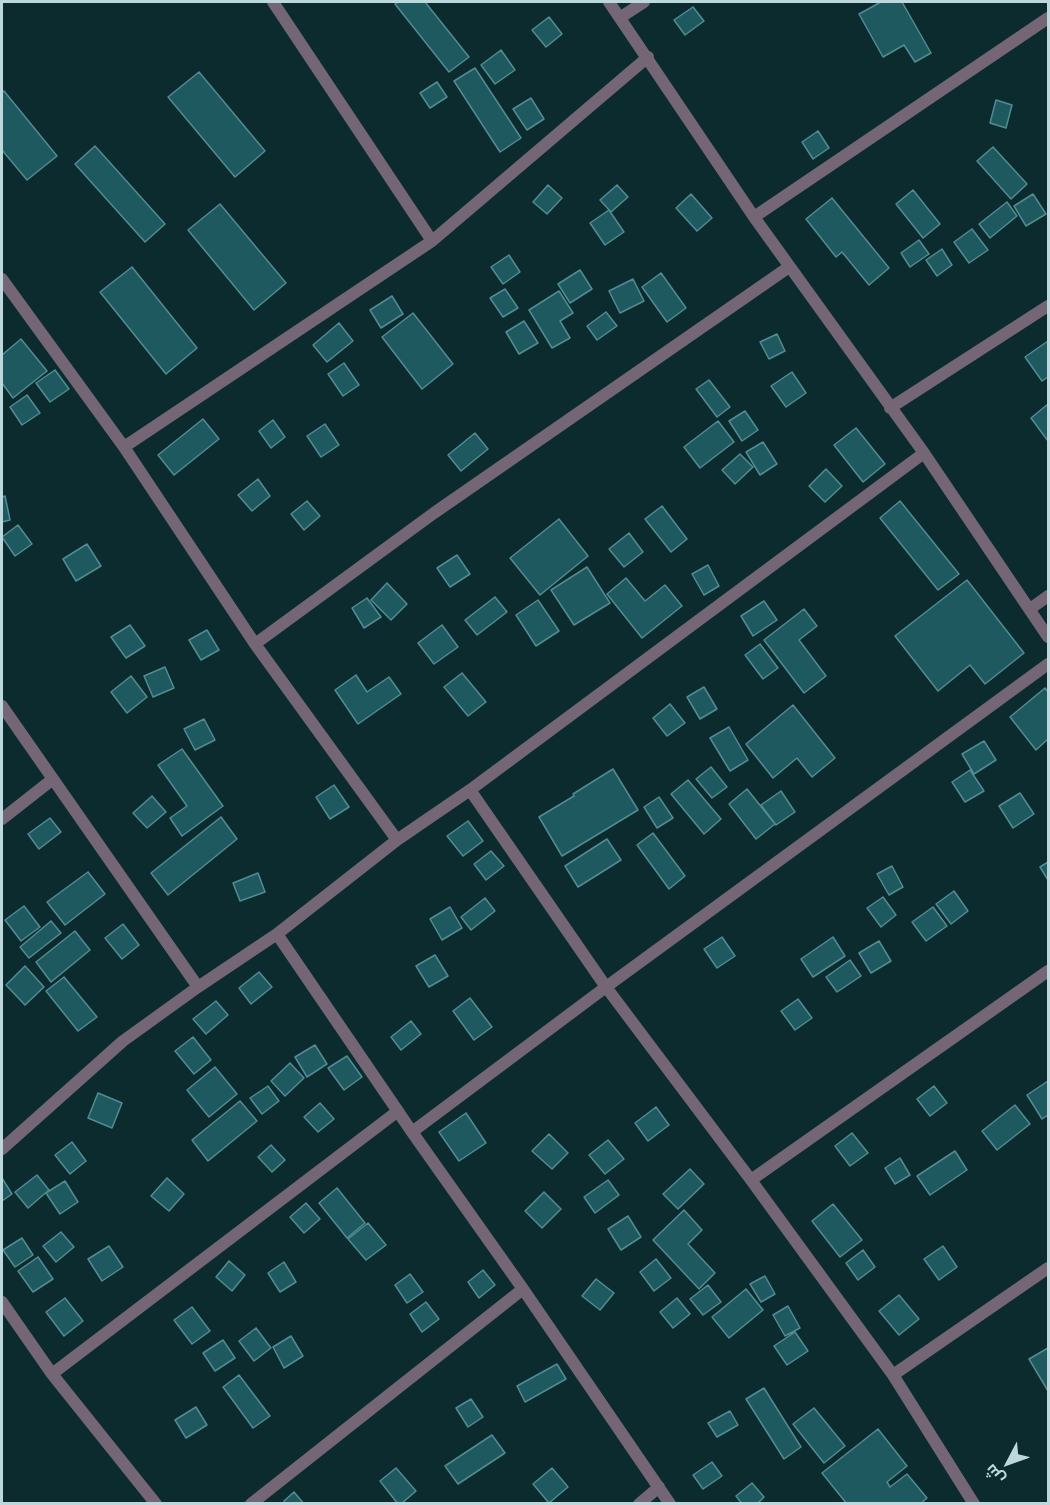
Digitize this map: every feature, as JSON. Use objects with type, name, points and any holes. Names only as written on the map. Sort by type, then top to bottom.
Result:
[{"type":"street","points":[[273,2],[432,241]]},
{"type":"street","points":[[609,2],[754,217],[924,453],[1048,636]]},
{"type":"street","points":[[621,17],[644,2]]},
{"type":"street","points":[[754,217],[1048,18]]},
{"type":"street","points":[[124,447],[432,241],[648,57]]},
{"type":"street","points":[[255,644],[434,513],[789,267]]},
{"type":"street","points":[[2,279],[124,447],[255,644],[397,840]]},
{"type":"street","points":[[890,408],[1048,306]]},
{"type":"street","points":[[2,1149],[123,1041],[277,934],[397,840],[470,790],[924,453]]},
{"type":"street","points":[[1030,609],[1048,596]]},
{"type":"street","points":[[412,1132],[606,987],[1048,664]]},
{"type":"street","points":[[2,706],[198,987]]},
{"type":"street","points":[[2,819],[53,779]]},
{"type":"street","points":[[470,790],[606,987],[751,1180],[893,1375],[974,1503]]},
{"type":"street","points":[[277,934],[670,1503]]},
{"type":"street","points":[[751,1180],[1048,971]]},
{"type":"street","points":[[52,1374],[398,1111]]},
{"type":"street","points":[[893,1375],[1048,1268]]},
{"type":"street","points":[[251,1503],[523,1289]]},
{"type":"street","points":[[2,1302],[52,1374],[156,1503]]},
{"type":"street","points":[[639,1503],[659,1487]]},
{"type":"building","points":[[425,2],[469,57],[449,72],[395,4]]},
{"type":"building","points":[[881,2],[902,2],[931,53],[915,62],[904,45],[883,57],[859,14]]},
{"type":"building","points":[[693,7],[704,21],[685,35],[674,20]]},
{"type":"building","points":[[549,17],[562,34],[546,47],[532,30]]},
{"type":"building","points":[[501,50],[515,70],[495,84],[481,65]]},
{"type":"building","points":[[475,68],[521,138],[500,152],[454,81]]},
{"type":"building","points":[[199,72],[265,151],[235,177],[168,97]]},
{"type":"building","points":[[437,82],[447,97],[430,108],[420,93]]},
{"type":"building","points":[[4,91],[57,156],[27,180],[2,150],[2,93]]},
{"type":"building","points":[[531,98],[544,119],[527,130],[513,109]]},
{"type":"building","points":[[996,100],[1012,105],[1006,128],[990,123]]},
{"type":"building","points":[[818,131],[829,148],[813,159],[802,142]]},
{"type":"building","points":[[95,146],[165,224],[145,242],[75,164]]},
{"type":"building","points":[[993,147],[1027,184],[1011,199],[977,161]]},
{"type":"building","points":[[548,185],[562,198],[547,214],[533,202]]},
{"type":"building","points":[[617,185],[628,197],[611,212],[600,200]]},
{"type":"building","points":[[913,190],[940,224],[923,238],[896,204]]},
{"type":"building","points":[[691,194],[712,218],[697,231],[676,208]]},
{"type":"building","points":[[1033,194],[1046,214],[1026,226],[1014,206]]},
{"type":"building","points":[[832,198],[889,268],[869,285],[842,252],[836,257],[806,219]]},
{"type":"building","points":[[1007,202],[1017,216],[990,238],[979,224]]},
{"type":"building","points":[[220,204],[286,283],[254,310],[188,230]]},
{"type":"building","points":[[609,210],[624,232],[605,245],[590,223]]},
{"type":"building","points":[[972,229],[988,250],[969,263],[954,242]]},
{"type":"building","points":[[919,240],[929,254],[910,267],[901,253]]},
{"type":"building","points":[[942,249],[952,265],[937,276],[926,260]]},
{"type":"building","points":[[509,255],[520,272],[503,284],[491,267]]},
{"type":"building","points":[[132,267],[197,348],[166,374],[100,292]]},
{"type":"building","points":[[580,270],[592,289],[570,303],[558,284]]},
{"type":"building","points":[[661,273],[686,308],[667,322],[642,287]]},
{"type":"building","points":[[633,279],[644,301],[620,313],[609,291]]},
{"type":"building","points":[[505,289],[518,308],[503,317],[490,298]]},
{"type":"building","points":[[559,291],[573,313],[560,321],[570,338],[552,348],[529,310]]},
{"type":"building","points":[[392,296],[403,314],[381,328],[370,310]]},
{"type":"building","points":[[606,312],[617,326],[597,340],[587,326]]},
{"type":"building","points":[[413,313],[453,364],[422,389],[382,337]]},
{"type":"building","points":[[524,321],[538,343],[519,354],[506,332]]},
{"type":"building","points":[[339,323],[353,341],[327,362],[313,345]]},
{"type":"building","points":[[777,334],[785,351],[769,359],[760,342]]},
{"type":"building","points":[[21,339],[47,371],[13,398],[2,383],[2,355]]},
{"type":"building","points":[[1048,341],[1048,377],[1042,381],[1025,357]]},
{"type":"building","points":[[344,363],[359,385],[343,396],[328,374]]},
{"type":"building","points":[[55,370],[69,389],[50,402],[36,383]]},
{"type":"building","points":[[792,372],[806,393],[786,407],[771,386]]},
{"type":"building","points":[[709,380],[730,407],[717,417],[696,389]]},
{"type":"building","points":[[27,395],[40,413],[22,425],[10,407]]},
{"type":"building","points":[[1048,404],[1048,441],[1031,418]]},
{"type":"building","points":[[745,411],[758,430],[742,441],[729,421]]},
{"type":"building","points":[[203,419],[219,439],[174,475],[158,455]]},
{"type":"building","points":[[273,420],[285,437],[271,448],[259,431]]},
{"type":"building","points":[[718,421],[734,442],[700,468],[684,447]]},
{"type":"building","points":[[325,424],[339,445],[321,457],[307,436]]},
{"type":"building","points":[[856,428],[885,464],[863,482],[834,445]]},
{"type":"building","points":[[475,433],[488,449],[461,471],[448,455]]},
{"type":"building","points":[[763,442],[777,464],[760,475],[746,452]]},
{"type":"building","points":[[740,454],[753,467],[735,484],[722,470]]},
{"type":"building","points":[[826,469],[842,486],[825,502],[809,486]]},
{"type":"building","points":[[258,479],[270,496],[252,511],[238,495]]},
{"type":"building","points":[[5,496],[10,520],[2,522],[2,497]]},
{"type":"building","points":[[307,501],[320,516],[304,530],[291,514]]},
{"type":"building","points":[[900,501],[959,574],[938,590],[880,518]]},
{"type":"building","points":[[662,506],[687,539],[671,552],[645,519]]},
{"type":"building","points":[[559,519],[588,556],[540,595],[510,558]]},
{"type":"building","points":[[18,525],[32,544],[15,556],[2,537]]},
{"type":"building","points":[[629,533],[643,552],[624,567],[609,549]]},
{"type":"building","points":[[87,544],[101,566],[76,581],[63,559]]},
{"type":"building","points":[[457,555],[470,574],[450,587],[437,568]]},
{"type":"building","points":[[708,565],[719,586],[704,595],[692,574]]},
{"type":"building","points":[[587,567],[610,603],[574,625],[551,590]]},
{"type":"building","points":[[626,578],[645,601],[665,585],[682,606],[642,638],[607,594]]},
{"type":"building","points":[[967,580],[1024,653],[985,684],[970,665],[938,691],[895,636]]},
{"type":"building","points":[[387,583],[407,604],[391,620],[371,600]]},
{"type":"building","points":[[495,597],[507,612],[477,635],[465,620]]},
{"type":"building","points":[[367,598],[381,617],[364,628],[352,608]]},
{"type":"building","points":[[538,600],[559,631],[536,646],[516,615]]},
{"type":"building","points":[[764,601],[777,620],[753,636],[741,616]]},
{"type":"building","points":[[804,609],[817,626],[799,640],[826,676],[804,693],[764,640]]},
{"type":"building","points":[[130,625],[145,646],[126,658],[111,637]]},
{"type":"building","points":[[442,625],[458,647],[434,664],[418,643]]},
{"type":"building","points":[[207,630],[219,650],[201,660],[189,640]]},
{"type":"building","points":[[760,644],[778,668],[763,679],[745,655]]},
{"type":"building","points":[[165,667],[174,688],[153,697],[144,676]]},
{"type":"building","points":[[462,673],[486,702],[468,716],[444,687]]},
{"type":"building","points":[[356,675],[367,692],[389,677],[401,694],[358,724],[335,690]]},
{"type":"building","points":[[131,676],[147,697],[127,713],[111,692]]},
{"type":"building","points":[[704,687],[717,709],[700,719],[687,697]]},
{"type":"building","points":[[1045,688],[1048,692],[1048,739],[1036,750],[1010,717]]},
{"type":"building","points":[[670,704],[685,723],[667,736],[653,718]]},
{"type":"building","points":[[793,705],[835,758],[812,777],[797,758],[773,778],[746,744]]},
{"type":"building","points":[[204,719],[215,740],[195,750],[184,729]]},
{"type":"building","points":[[729,727],[748,760],[730,771],[710,738]]},
{"type":"building","points":[[984,741],[996,760],[974,774],[962,754]]},
{"type":"building","points":[[182,749],[223,806],[182,836],[170,818],[187,806],[158,765]]},
{"type":"building","points":[[711,767],[727,787],[712,798],[696,779]]},
{"type":"building","points":[[613,769],[638,810],[562,856],[539,817]]},
{"type":"building","points":[[970,770],[984,791],[965,802],[952,782]]},
{"type":"building","points":[[688,780],[721,819],[704,834],[671,794]]},
{"type":"building","points":[[334,785],[349,807],[330,819],[316,797]]},
{"type":"building","points":[[747,789],[775,824],[756,839],[729,804]]},
{"type":"building","points":[[781,791],[795,812],[776,825],[761,805]]},
{"type":"building","points":[[1020,793],[1034,814],[1013,828],[999,806]]},
{"type":"building","points":[[152,796],[166,812],[147,828],[133,813]]},
{"type":"building","points":[[659,797],[673,818],[657,828],[644,807]]},
{"type":"building","points":[[221,817],[237,839],[168,895],[151,873]]},
{"type":"building","points":[[50,818],[61,832],[39,849],[28,834]]},
{"type":"building","points":[[468,821],[483,841],[463,856],[447,836]]},
{"type":"building","points":[[653,833],[685,876],[669,889],[637,845]]},
{"type":"building","points":[[607,839],[621,860],[578,887],[565,866]]},
{"type":"building","points":[[491,851],[504,866],[486,880],[474,864]]},
{"type":"building","points":[[1048,862],[1048,880],[1040,867]]},
{"type":"building","points":[[892,866],[903,887],[889,895],[877,874]]},
{"type":"building","points":[[88,872],[105,894],[65,925],[47,902]]},
{"type":"building","points":[[258,873],[265,892],[240,901],[233,883]]},
{"type":"building","points":[[954,891],[968,911],[951,924],[936,904]]},
{"type":"building","points":[[883,897],[896,915],[881,927],[867,908]]},
{"type":"building","points":[[485,898],[495,911],[471,930],[461,917]]},
{"type":"building","points":[[24,906],[40,927],[21,941],[5,920]]},
{"type":"building","points":[[450,907],[462,928],[442,940],[430,919]]},
{"type":"building","points":[[933,907],[947,926],[926,941],[912,922]]},
{"type":"building","points":[[51,921],[61,933],[29,958],[20,947]]},
{"type":"building","points":[[123,924],[139,945],[122,959],[105,938]]},
{"type":"building","points":[[75,931],[90,950],[51,982],[36,962]]},
{"type":"building","points":[[722,937],[735,956],[717,968],[704,949]]},
{"type":"building","points":[[833,937],[845,956],[813,977],[801,959]]},
{"type":"building","points":[[879,941],[891,961],[871,973],[859,953]]},
{"type":"building","points":[[435,955],[448,976],[429,987],[416,966]]},
{"type":"building","points":[[850,960],[861,976],[837,992],[826,977]]},
{"type":"building","points":[[25,966],[44,987],[25,1005],[6,985]]},
{"type":"building","points":[[259,972],[272,987],[251,1004],[239,988]]},
{"type":"building","points":[[64,977],[97,1017],[78,1031],[46,991]]},
{"type":"building","points":[[470,998],[492,1027],[474,1040],[453,1011]]},
{"type":"building","points":[[798,999],[812,1018],[795,1030],[781,1011]]},
{"type":"building","points":[[216,1001],[228,1015],[206,1034],[193,1019]]},
{"type":"building","points":[[411,1021],[421,1034],[401,1050],[391,1037]]},
{"type":"building","points":[[193,1037],[211,1060],[194,1074],[175,1051]]},
{"type":"building","points":[[315,1045],[327,1064],[307,1077],[295,1057]]},
{"type":"building","points":[[347,1056],[362,1077],[344,1090],[328,1068]]},
{"type":"building","points":[[290,1063],[304,1078],[285,1096],[271,1081]]},
{"type":"building","points":[[215,1067],[237,1094],[209,1117],[187,1090]]},
{"type":"building","points":[[1048,1081],[1048,1115],[1042,1119],[1027,1095]]},
{"type":"building","points":[[268,1086],[279,1101],[262,1114],[250,1098]]},
{"type":"building","points":[[934,1086],[947,1103],[930,1116],[917,1099]]},
{"type":"building","points":[[98,1093],[122,1103],[112,1128],[88,1118]]},
{"type":"building","points":[[240,1101],[257,1121],[208,1161],[192,1140]]},
{"type":"building","points":[[320,1103],[334,1119],[318,1132],[304,1117]]},
{"type":"building","points":[[1015,1105],[1030,1124],[997,1150],[982,1131]]},
{"type":"building","points":[[656,1107],[669,1125],[648,1141],[635,1123]]},
{"type":"building","points":[[466,1113],[486,1143],[459,1161],[439,1132]]},
{"type":"building","points":[[852,1133],[868,1153],[850,1166],[835,1146]]},
{"type":"building","points":[[549,1134],[568,1153],[552,1169],[532,1151]]},
{"type":"building","points":[[608,1140],[624,1159],[605,1174],[589,1155]]},
{"type":"building","points":[[72,1142],[86,1161],[70,1174],[55,1155]]},
{"type":"building","points":[[271,1145],[285,1160],[272,1172],[258,1157]]},
{"type":"building","points":[[955,1151],[967,1170],[930,1195],[917,1176]]},
{"type":"building","points":[[900,1158],[910,1175],[895,1184],[885,1168]]},
{"type":"building","points":[[690,1169],[704,1184],[678,1209],[663,1194]]},
{"type":"building","points":[[37,1175],[49,1190],[28,1208],[15,1192]]},
{"type":"building","points":[[2,1178],[12,1194],[2,1201]]},
{"type":"building","points":[[167,1178],[184,1194],[169,1211],[151,1196]]},
{"type":"building","points":[[608,1180],[619,1195],[595,1213],[584,1197]]},
{"type":"building","points":[[65,1181],[78,1202],[60,1214],[46,1193]]},
{"type":"building","points":[[337,1188],[365,1223],[347,1238],[319,1203]]},
{"type":"building","points":[[544,1192],[561,1209],[542,1228],[525,1211]]},
{"type":"building","points":[[306,1203],[320,1219],[304,1233],[290,1217]]},
{"type":"building","points":[[833,1204],[862,1240],[840,1257],[812,1221]]},
{"type":"building","points":[[684,1210],[702,1230],[688,1244],[715,1273],[699,1289],[653,1240]]},
{"type":"building","points":[[628,1216],[641,1237],[621,1250],[608,1229]]},
{"type":"building","points":[[368,1223],[386,1245],[366,1260],[348,1239]]},
{"type":"building","points":[[61,1232],[74,1247],[56,1262],[43,1246]]},
{"type":"building","points":[[22,1238],[33,1255],[15,1267],[3,1250]]},
{"type":"building","points":[[109,1246],[123,1267],[102,1281],[88,1259]]},
{"type":"building","points":[[943,1246],[957,1267],[939,1280],[924,1259]]},
{"type":"building","points":[[863,1250],[875,1267],[858,1280],[846,1263]]},
{"type":"building","points":[[38,1257],[53,1279],[33,1292],[18,1271]]},
{"type":"building","points":[[656,1259],[671,1278],[654,1291],[640,1272]]},
{"type":"building","points":[[229,1261],[245,1275],[232,1291],[216,1277]]},
{"type":"building","points":[[284,1262],[296,1282],[280,1292],[268,1273]]},
{"type":"building","points":[[483,1270],[495,1285],[479,1298],[468,1282]]},
{"type":"building","points":[[410,1274],[423,1292],[407,1303],[395,1285]]},
{"type":"building","points":[[765,1276],[775,1294],[761,1302],[750,1284]]},
{"type":"building","points":[[596,1279],[614,1293],[600,1310],[582,1296]]},
{"type":"building","points":[[708,1285],[721,1302],[703,1315],[690,1299]]},
{"type":"building","points":[[746,1289],[763,1310],[729,1338],[712,1317]]},
{"type":"building","points":[[899,1295],[919,1319],[899,1335],[879,1311]]},
{"type":"building","points":[[65,1298],[83,1321],[64,1336],[46,1312]]},
{"type":"building","points":[[677,1298],[690,1314],[673,1328],[660,1312]]},
{"type":"building","points":[[426,1302],[439,1319],[422,1332],[410,1314]]},
{"type":"building","points":[[788,1306],[800,1328],[785,1336],[773,1315]]},
{"type":"building","points":[[192,1307],[210,1331],[192,1344],[174,1320]]},
{"type":"building","points":[[256,1328],[271,1348],[254,1361],[239,1341]]},
{"type":"building","points":[[795,1332],[808,1351],[787,1365],[774,1346]]},
{"type":"building","points":[[291,1336],[303,1356],[284,1368],[273,1347]]},
{"type":"building","points":[[223,1340],[235,1358],[215,1371],[203,1353]]},
{"type":"building","points":[[1048,1348],[1048,1391],[1029,1359]]},
{"type":"building","points":[[557,1364],[566,1379],[525,1402],[517,1386]]},
{"type":"building","points":[[239,1375],[270,1416],[253,1428],[223,1387]]},
{"type":"building","points":[[764,1388],[801,1447],[784,1459],[746,1399]]},
{"type":"building","points":[[471,1399],[483,1417],[468,1427],[456,1408]]},
{"type":"building","points":[[196,1407],[207,1425],[186,1438],[175,1420]]},
{"type":"building","points":[[814,1408],[845,1446],[824,1463],[793,1424]]},
{"type":"building","points":[[730,1411],[738,1425],[717,1437],[708,1423]]},
{"type":"building","points":[[878,1429],[907,1466],[887,1482],[890,1487],[907,1474],[927,1498],[920,1504],[847,1504],[822,1473]]},
{"type":"building","points":[[492,1435],[505,1453],[458,1484],[445,1466]]},
{"type":"building","points":[[712,1462],[722,1476],[703,1489],[693,1475]]},
{"type":"building","points":[[396,1468],[416,1491],[401,1504],[398,1504],[380,1481]]},
{"type":"building","points":[[552,1468],[568,1487],[549,1503],[533,1484]]},
{"type":"building","points":[[752,1483],[764,1497],[757,1504],[742,1504],[736,1496]]},
{"type":"building","points":[[294,1492],[304,1504],[285,1504],[284,1501]]}]
